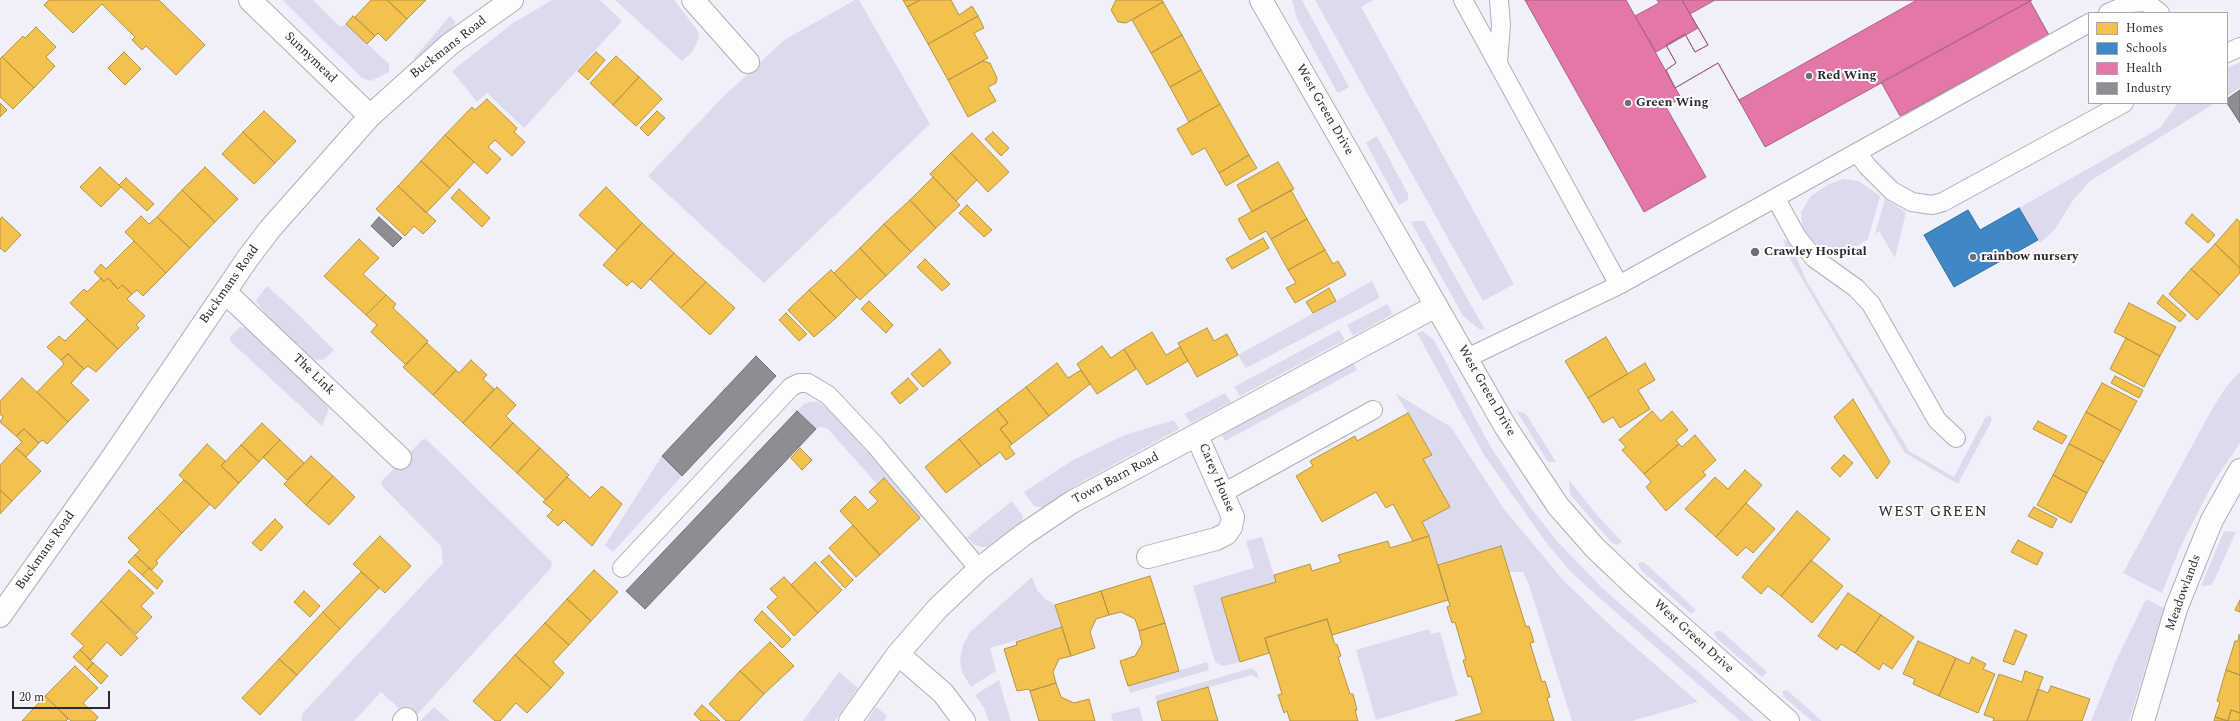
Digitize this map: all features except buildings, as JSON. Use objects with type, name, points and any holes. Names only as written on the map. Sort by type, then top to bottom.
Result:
[{"type":"street","name":"Sunnymead","points":[[250,0],[370,116]]},
{"type":"street","name":"Buckmans Road","points":[[0,616],[270,229],[370,116],[450,44],[512,0]]},
{"type":"street","points":[[693,0],[748,62]]},
{"type":"street","name":"West Green Drive","points":[[1261,0],[1505,426],[1558,506],[1596,548],[1636,586],[1788,721]]},
{"type":"street","name":"The Link","points":[[225,292],[400,458]]},
{"type":"street","name":"Town Barn Road","points":[[850,721],[898,654],[937,610],[979,569],[1072,502],[1198,436],[1436,306]]},
{"type":"street","name":"Carey House","points":[[1148,557],[1216,539],[1226,534],[1231,527],[1233,517],[1198,436]]},
{"type":"street","name":"Meadowlands","points":[[2143,721],[2176,609],[2212,520],[2240,470]]},
{"type":"street","points":[[898,654],[943,693],[964,721]]},
{"type":"lane","points":[[1463,0],[1619,285]]},
{"type":"lane","points":[[1498,62],[1501,24],[1499,0]]},
{"type":"lane","points":[[2110,12],[2131,3],[2146,2],[2160,8]]},
{"type":"lane","points":[[1467,358],[1619,285],[1858,154],[2088,24]]},
{"type":"lane","points":[[2228,53],[2240,47]]},
{"type":"lane","points":[[1858,154],[1868,168],[1892,191],[1912,202],[1932,204],[1943,202],[2122,104]]},
{"type":"lane","points":[[1776,199],[1797,237],[1814,258],[1856,288],[1871,304],[1937,420],[1956,438]]},
{"type":"lane","points":[[622,568],[791,388],[803,383],[817,387],[828,395],[875,444],[979,569]]},
{"type":"lane","points":[[1223,493],[1373,410]]},
{"type":"shaded area","points":[[282,0],[313,0],[340,27],[346,24],[389,64],[389,72],[371,81],[362,78]]},
{"type":"shaded area","points":[[552,0],[600,0],[622,21],[524,128],[487,93],[477,102],[452,71],[513,23]]},
{"type":"shaded area","points":[[615,0],[674,0],[698,31],[699,38],[693,51],[682,61]]},
{"type":"shaded area","points":[[855,0],[859,0],[930,124],[764,283],[648,176],[721,99],[784,40]]},
{"type":"shaded area","points":[[1292,0],[1302,0],[1349,87],[1337,92],[1297,19]]},
{"type":"shaded area","points":[[1315,0],[1374,0],[1361,7],[1514,284],[1483,301]]},
{"type":"shaded area","points":[[450,16],[455,21],[455,25],[416,60],[414,58]]},
{"type":"shaded area","points":[[2240,62],[2240,88],[2228,95],[2228,68]]},
{"type":"shaded area","points":[[2177,104],[2213,104],[2090,181],[2073,200],[2055,229],[2040,243],[2019,208],[2160,128]]},
{"type":"shaded area","points":[[1377,136],[1408,194],[1408,200],[1399,205],[1366,143]]},
{"type":"shaded area","points":[[1844,179],[1859,181],[1880,196],[1868,239],[1849,251],[1818,245],[1808,236],[1802,225],[1801,212],[1811,196],[1829,184]]},
{"type":"shaded area","points":[[1885,199],[1906,212],[1895,258],[1879,231],[1875,234]]},
{"type":"shaded area","points":[[1424,221],[1485,330],[1479,329],[1463,316],[1411,222]]},
{"type":"shaded area","points":[[1783,239],[1790,242],[1806,280],[1909,451],[1954,477],[1985,418],[1990,415],[1992,420],[1958,484],[1905,453],[1789,257]]},
{"type":"shaded area","points":[[1372,281],[1380,298],[1246,368],[1238,355]]},
{"type":"shaded area","points":[[267,286],[334,350],[323,360],[311,359],[267,316],[256,301]]},
{"type":"shaded area","points":[[1387,304],[1393,314],[1353,336],[1347,325]]},
{"type":"shaded area","points":[[240,327],[247,328],[254,334],[324,401],[329,409],[322,426],[231,342],[230,337]]},
{"type":"shaded area","points":[[1339,330],[1345,340],[1240,396],[1234,387]]},
{"type":"shaded area","points":[[1423,331],[1434,340],[1489,444],[1528,504],[1556,540],[1601,587],[1754,721],[1740,721],[1570,571],[1548,545],[1484,455],[1417,333]]},
{"type":"shaded area","points":[[1352,361],[1357,370],[1225,441],[1222,435]]},
{"type":"shaded area","points":[[2240,372],[2240,443],[2213,483],[2200,508],[2179,550],[2162,593],[2123,573],[2211,411],[2226,387]]},
{"type":"shaded area","points":[[1225,393],[1231,402],[1191,423],[1184,414]]},
{"type":"shaded area","points":[[1395,393],[1451,427],[1504,509],[1564,581],[1612,627],[1698,702],[1632,721],[1572,721],[1529,585],[1523,572],[1509,572],[1501,546],[1438,565],[1429,536],[1422,522],[1423,459],[1432,454]]},
{"type":"shaded area","points":[[818,402],[834,413],[922,516],[920,518],[884,478],[877,484],[827,428],[819,427],[816,429],[797,411],[804,404]]},
{"type":"shaded area","points":[[1516,410],[1526,414],[1556,462],[1549,462],[1546,459]]},
{"type":"shaded area","points":[[1174,420],[1179,429],[1078,484],[1044,508],[1034,506],[1024,492],[1073,460],[1125,435]]},
{"type":"shaded area","points":[[426,439],[552,562],[551,568],[412,720],[381,692],[354,721],[302,721],[302,714],[443,563],[441,546],[382,486],[381,482],[422,440]]},
{"type":"shaded area","points":[[662,456],[682,476],[613,552],[605,545]]},
{"type":"shaded area","points":[[1569,480],[1597,515],[1622,542],[1617,545],[1612,543],[1591,519],[1570,494]]},
{"type":"shaded area","points":[[1012,501],[1023,516],[1023,523],[990,547],[981,547],[973,544],[967,537]]},
{"type":"shaded area","points":[[2224,531],[2236,532],[2212,585],[2201,586]]},
{"type":"shaded area","points":[[1262,537],[1276,582],[1221,598],[1240,662],[1223,666],[1215,662],[1193,586],[1254,568],[1246,541]]},
{"type":"shaded area","points":[[1640,562],[1645,563],[1696,610],[1691,614],[1641,570],[1638,564]]},
{"type":"shaded area","points":[[1032,577],[1037,590],[1044,598],[1055,605],[1062,627],[990,648],[996,671],[971,687],[962,672],[960,659],[963,645],[970,632]]},
{"type":"shaded area","points":[[2146,599],[2164,608],[2129,721],[2091,721],[2115,663]]},
{"type":"shaded area","points":[[1429,629],[1431,634],[1440,632],[1458,695],[1376,720],[1356,650]]},
{"type":"shaded area","points":[[1716,631],[1721,631],[1767,672],[1762,677],[1717,639],[1714,633]]},
{"type":"shaded area","points":[[1207,662],[1209,670],[1130,693],[1128,686]]},
{"type":"shaded area","points":[[1252,668],[1257,672],[1259,679],[1252,675],[1157,702],[1155,696]]},
{"type":"shaded area","points":[[839,672],[858,688],[835,721],[803,721]]},
{"type":"shaded area","points":[[999,680],[1011,721],[989,721],[984,708],[975,695]]},
{"type":"shaded area","points":[[1784,690],[1788,691],[1822,721],[1812,721],[1785,698],[1782,692]]},
{"type":"shaded area","points":[[434,707],[450,721],[420,721]]},
{"type":"shaded area","points":[[876,707],[887,716],[884,721],[867,721]]},
{"type":"shaded area","points":[[1139,707],[1143,721],[1113,721],[1111,714]]},
{"type":"place","name":"Red Wing","points":[[1809,76]]},
{"type":"place","name":"Green Wing","points":[[1628,103]]},
{"type":"place","name":"Crawley Hospital","points":[[1755,252]]},
{"type":"place","name":"rainbow nursery","points":[[1973,257]]},
{"type":"district","name":"WEST GREEN","points":[[1933,513]]}]
